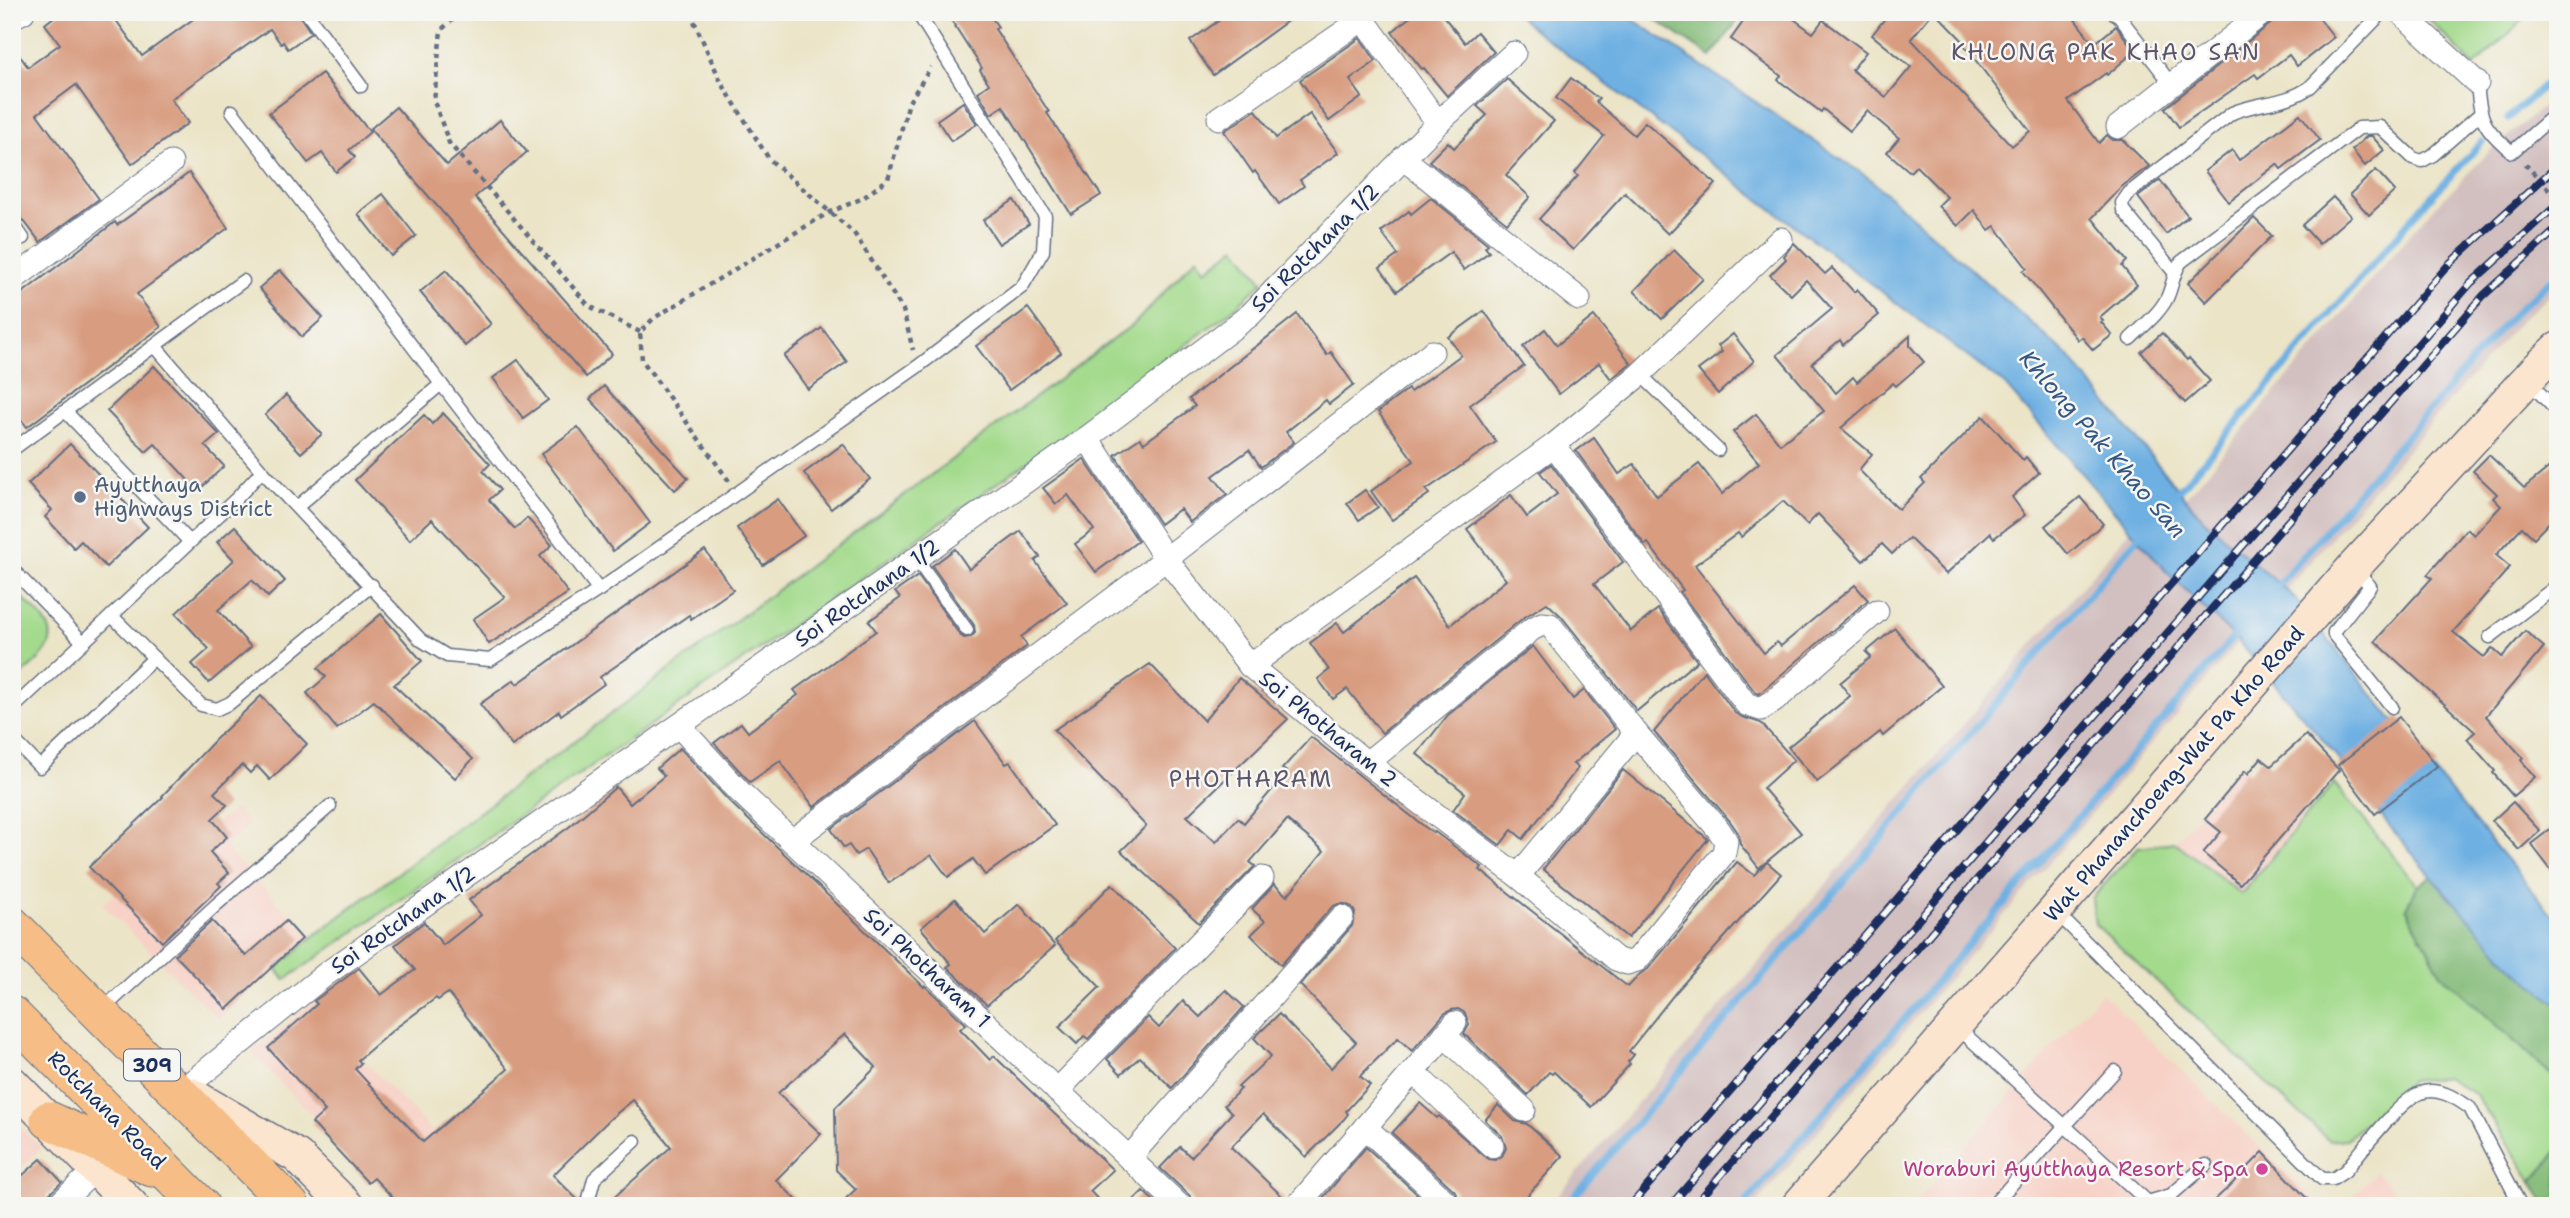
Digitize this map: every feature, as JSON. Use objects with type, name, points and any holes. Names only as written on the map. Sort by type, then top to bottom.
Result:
[{"type":"main road","name":"Wat Phananchoeng-Wat Pa Kho Road","points":[[1798,1206],[2354,567],[2558,349]]},
{"type":"main road","name":"309","points":[[12,925],[174,1085],[291,1206]]},
{"type":"main road","name":"Rotchana Road","points":[[12,1015],[201,1206]]},
{"type":"main road","points":[[12,1083],[132,1206]]},
{"type":"main road","points":[[174,1085],[297,1156],[347,1206]]},
{"type":"main road","points":[[49,1120],[176,1179]]},
{"type":"street","points":[[12,17],[23,12]]},
{"type":"street","points":[[2118,127],[2264,12]]},
{"type":"street","points":[[2400,12],[2477,83]]},
{"type":"street","points":[[1219,118],[1360,15],[1438,123]]},
{"type":"street","name":"Soi Rotchana 1/2","points":[[174,1085],[326,974],[1087,438],[1250,315],[1438,123],[1514,53]]},
{"type":"street","points":[[1404,158],[1580,299]]},
{"type":"street","points":[[12,280],[171,163]]},
{"type":"street","points":[[1250,666],[1554,445],[1640,374],[1781,239]]},
{"type":"street","points":[[792,841],[1166,559],[1432,352]]},
{"type":"street","name":"Soi Photharam 2","points":[[1087,438],[1166,559],[1250,666],[1367,763],[1518,876],[1616,959],[1627,963],[1637,960],[1707,874],[1724,853],[1726,841],[1636,733]]},
{"type":"street","points":[[1554,445],[1746,704],[1761,709],[1774,701],[1877,611]]},
{"type":"street","points":[[1367,763],[1532,629],[1542,624],[1550,625],[1636,733],[1518,876]]},
{"type":"street","name":"Soi Photharam 1","points":[[679,726],[739,791],[1180,1206]]},
{"type":"street","points":[[1057,1091],[1262,878]]},
{"type":"street","points":[[1129,1158],[1342,917]]},
{"type":"street","points":[[1297,1206],[1450,1029],[1524,1110]]},
{"type":"street","points":[[1413,1072],[1492,1146]]},
{"type":"street","points":[[1365,1127],[1445,1201],[1446,1206]]},
{"type":"street","points":[[57,1206],[96,1169]]},
{"type":"lane","points":[[306,12],[361,86]]},
{"type":"lane","points":[[155,346],[262,471],[421,640],[447,656],[491,660],[599,590],[917,367],[1022,287],[1043,251],[1045,216],[917,12]]},
{"type":"lane","points":[[2112,12],[2118,15],[2172,85]]},
{"type":"lane","points":[[2174,272],[2123,210],[2122,204],[2129,193],[2232,113],[2246,107],[2297,96],[2310,87],[2383,12]]},
{"type":"lane","points":[[2477,83],[2480,114],[2490,131],[2512,152],[2558,112]]},
{"type":"lane","points":[[232,111],[599,590]]},
{"type":"lane","points":[[2130,339],[2166,301],[2174,272],[2181,262],[2359,128],[2381,127],[2413,158],[2422,161],[2433,155],[2480,114]]},
{"type":"lane","points":[[12,222],[23,238]]},
{"type":"lane","points":[[12,450],[243,281]]},
{"type":"lane","points":[[1640,374],[1718,450]]},
{"type":"lane","points":[[2527,380],[2558,412]]},
{"type":"lane","points":[[297,507],[441,384]]},
{"type":"lane","points":[[65,411],[190,542]]},
{"type":"lane","points":[[12,709],[262,471]]},
{"type":"lane","points":[[916,559],[967,630]]},
{"type":"lane","points":[[2354,567],[2370,586],[2334,635],[2392,707]]},
{"type":"lane","points":[[12,569],[83,642]]},
{"type":"lane","points":[[112,616],[201,705],[217,709],[230,703],[372,585]]},
{"type":"lane","points":[[2490,637],[2558,585]]},
{"type":"lane","points":[[12,738],[40,766],[155,658]]},
{"type":"lane","points":[[100,1013],[216,905],[330,806]]},
{"type":"lane","points":[[2054,910],[2322,1179],[2333,1179],[2345,1171],[2407,1100],[2421,1092],[2438,1092],[2456,1098],[2470,1108],[2521,1206]]},
{"type":"lane","points":[[1955,1024],[2147,1204],[2171,1195],[2206,1165]]},
{"type":"lane","points":[[1992,1206],[2115,1071]]},
{"type":"lane","points":[[587,1206],[594,1178],[635,1141]]},
{"type":"path","points":[[461,12],[441,30],[434,101],[449,143],[589,306],[640,332]]},
{"type":"path","points":[[690,12],[721,82],[769,159],[854,233],[903,310],[917,367]]},
{"type":"path","points":[[737,493],[642,360],[640,332],[654,318],[828,213],[863,198],[888,179],[909,102],[942,50]]},
{"type":"path","points":[[2512,152],[2558,199]]},
{"type":"shaded area","points":[[2558,95],[2558,287],[2515,326],[2286,590],[2202,518],[2186,497],[2423,219],[2493,148]]},
{"type":"shaded area","points":[[2130,531],[2166,571],[2239,642],[1754,1206],[1549,1206]]},
{"type":"shaded area","points":[[2241,764],[2305,818],[2241,894],[2175,842]]},
{"type":"shaded area","points":[[235,809],[250,824],[225,847],[311,938],[218,1019],[102,904]]},
{"type":"shaded area","points":[[2101,992],[2321,1206],[1913,1206]]},
{"type":"shaded area","points":[[311,1004],[505,1206],[402,1206],[251,1053]]},
{"type":"shaded area","points":[[12,1119],[42,1148],[12,1177]]},
{"type":"shaded area","points":[[2376,1172],[2409,1206],[2343,1206]]},
{"type":"green space","points":[[1644,12],[1744,12],[1711,57]]},
{"type":"green space","points":[[2422,12],[2532,12],[2474,66]]},
{"type":"green space","points":[[1236,247],[1263,282],[1232,310],[1073,430],[285,980],[276,969],[311,938],[1136,322],[1197,257],[1206,270]]},
{"type":"green space","points":[[21,596],[47,625],[50,642],[41,657],[12,682],[12,604]]},
{"type":"green space","points":[[2334,783],[2418,886],[2406,908],[2441,974],[2558,1081],[2558,1150],[2532,1181],[2476,1095],[2446,1077],[2410,1081],[2347,1139],[2329,1141],[2095,924],[2092,898],[2138,847],[2175,842],[2241,894]]},
{"type":"green space","points":[[2431,876],[2512,967],[2558,1005],[2558,1081],[2441,974],[2406,908],[2418,886]]},
{"type":"green space","points":[[2558,1150],[2558,1206],[2546,1206],[2532,1181]]},
{"type":"water","name":"Khlong Pak Khao San","points":[[1515,12],[1622,12],[1869,178],[2068,356],[2202,518],[2294,597],[2558,921],[2558,1005],[2512,967],[2431,876],[2372,805],[2334,753],[2239,642],[2166,571],[2005,385],[1532,28]]},
{"type":"building","points":[[60,12],[110,12],[142,56],[203,12],[297,12],[311,33],[288,49],[270,29],[171,99],[188,123],[132,164],[76,85],[37,114],[99,199],[40,242],[12,205],[12,45],[28,67],[60,44],[45,24]]},
{"type":"building","points":[[946,12],[988,12],[998,27],[995,29],[1101,195],[1071,214],[1003,106],[991,114],[978,92],[989,84],[980,70],[982,68]]},
{"type":"building","points":[[1231,12],[1300,12],[1213,75],[1190,41]]},
{"type":"building","points":[[1416,12],[1440,12],[1465,43],[1477,32],[1494,52],[1447,96],[1392,32]]},
{"type":"building","points":[[1750,12],[1784,12],[1813,33],[1823,20],[1866,52],[1852,70],[1886,97],[1911,67],[1872,35],[1890,12],[1933,12],[1911,39],[2012,146],[2030,131],[1964,45],[1966,44],[1935,12],[2069,12],[2094,44],[2116,26],[2135,51],[2107,75],[2106,73],[2068,101],[2099,143],[2107,135],[2113,140],[2123,140],[2149,166],[2120,188],[2092,218],[2127,261],[2122,266],[2137,285],[2100,317],[2112,335],[2093,350],[2082,337],[2078,340],[2023,271],[2027,268],[1995,226],[1989,230],[1974,210],[1958,226],[1938,206],[1947,197],[1916,166],[1910,172],[1887,152],[1899,138],[1867,111],[1850,131],[1823,109],[1821,112],[1778,80],[1781,76],[1731,39]]},
{"type":"building","points":[[2285,12],[2314,12],[2334,37],[2297,66],[2289,55],[2258,78],[2255,74],[2179,127],[2165,108]]},
{"type":"building","points":[[1360,38],[1376,61],[1350,80],[1362,97],[1329,121],[1300,80]]},
{"type":"building","points":[[322,73],[370,132],[349,150],[355,157],[336,172],[322,153],[308,163],[269,113]]},
{"type":"building","points":[[1571,78],[1599,99],[1596,102],[1634,135],[1645,122],[1716,184],[1668,234],[1625,193],[1573,250],[1539,219],[1578,176],[1575,173],[1604,136],[1556,98]]},
{"type":"building","points":[[1507,79],[1554,121],[1506,175],[1530,197],[1507,223],[1429,161],[1448,142],[1454,148],[1487,115],[1477,106]]},
{"type":"building","points":[[963,102],[977,124],[951,141],[937,120]]},
{"type":"building","points":[[396,107],[447,165],[500,120],[527,152],[475,197],[612,354],[586,377],[370,129]]},
{"type":"building","points":[[1256,110],[1276,138],[1310,114],[1338,153],[1300,180],[1304,186],[1279,204],[1255,171],[1253,173],[1224,131]]},
{"type":"building","points":[[2300,114],[2320,140],[2281,169],[2277,164],[2229,202],[2205,171],[2232,150],[2239,160]]},
{"type":"building","points":[[2367,136],[2372,136],[2384,150],[2365,166],[2352,150]]},
{"type":"building","points":[[2376,170],[2395,191],[2369,215],[2350,194]]},
{"type":"building","points":[[189,173],[228,228],[137,294],[161,327],[27,427],[12,407],[12,301],[115,222],[117,225]]},
{"type":"building","points":[[2160,180],[2188,216],[2166,234],[2138,197]]},
{"type":"building","points":[[383,194],[416,236],[391,256],[358,214]]},
{"type":"building","points":[[2333,197],[2351,216],[2319,244],[2302,225]]},
{"type":"building","points":[[1431,198],[1488,244],[1485,247],[1489,252],[1464,270],[1451,252],[1397,291],[1380,268],[1398,255],[1381,232]]},
{"type":"building","points":[[1014,200],[1029,224],[999,244],[983,220]]},
{"type":"building","points":[[2254,218],[2272,236],[2206,302],[2188,283]]},
{"type":"building","points":[[1794,243],[1825,274],[1832,268],[1854,292],[1857,289],[1879,315],[1843,345],[1840,340],[1812,363],[1836,393],[1853,377],[1857,382],[1910,336],[1910,346],[1924,362],[1896,386],[1893,383],[1841,428],[1872,454],[1859,470],[1895,506],[1899,509],[1925,483],[1921,479],[1983,416],[2023,460],[2026,457],[2039,473],[2012,497],[2025,515],[1994,538],[1990,533],[1946,574],[1909,538],[1892,554],[1882,544],[1863,561],[1818,514],[1807,525],[1783,501],[1741,537],[1738,533],[1695,565],[1764,653],[1777,642],[1781,646],[1855,585],[1868,600],[1759,694],[1680,592],[1683,590],[1648,543],[1645,545],[1576,451],[1594,438],[1619,474],[1634,464],[1657,496],[1699,464],[1722,494],[1759,463],[1733,432],[1756,414],[1780,444],[1824,411],[1777,355],[1832,309],[1806,280],[1791,295],[1770,275],[1786,259],[1784,256]]},
{"type":"building","points":[[1674,250],[1703,279],[1662,319],[1634,291]]},
{"type":"building","points":[[280,270],[323,318],[302,337],[259,288]]},
{"type":"building","points":[[446,270],[491,324],[465,346],[420,292]]},
{"type":"building","points":[[1028,308],[1061,353],[1009,390],[976,346]]},
{"type":"building","points":[[1484,311],[1524,366],[1470,405],[1496,442],[1426,490],[1429,494],[1392,520],[1371,491],[1414,461],[1378,412],[1461,355],[1448,337]]},
{"type":"building","points":[[1297,314],[1327,355],[1331,352],[1354,385],[1329,404],[1326,400],[1286,432],[1294,442],[1261,467],[1249,450],[1213,476],[1227,494],[1190,522],[1180,509],[1160,524],[1115,455],[1140,438],[1144,443],[1195,406],[1189,399]]},
{"type":"building","points":[[1594,316],[1631,363],[1611,379],[1599,363],[1559,394],[1523,347],[1545,329],[1557,345]]},
{"type":"building","points":[[822,328],[847,362],[808,389],[784,356]]},
{"type":"building","points":[[2162,333],[2210,381],[2185,403],[2141,352]]},
{"type":"building","points":[[1733,334],[1754,361],[1718,394],[1698,370],[1722,352],[1718,346]]},
{"type":"building","points":[[518,360],[548,400],[523,418],[493,378]]},
{"type":"building","points":[[154,366],[219,434],[205,446],[224,466],[198,491],[155,444],[146,452],[107,411]]},
{"type":"building","points":[[604,386],[688,478],[675,490],[590,399]]},
{"type":"building","points":[[286,395],[322,434],[301,453],[265,415]]},
{"type":"building","points":[[443,413],[490,464],[483,471],[500,490],[489,500],[515,529],[527,518],[552,545],[540,556],[568,593],[489,644],[473,619],[505,597],[432,519],[410,540],[355,480],[424,415],[432,424]]},
{"type":"building","points":[[578,427],[650,523],[613,551],[541,454]]},
{"type":"building","name":"Ayutthaya Highways District","points":[[70,444],[148,527],[106,567],[81,541],[74,548],[45,517],[52,510],[28,484]]},
{"type":"building","points":[[843,444],[870,479],[831,509],[804,473]]},
{"type":"building","points":[[2489,455],[2524,488],[2558,460],[2558,513],[2534,538],[2522,527],[2496,555],[2510,567],[2453,632],[2484,657],[2492,648],[2502,657],[2525,631],[2544,647],[2486,716],[2523,758],[2521,760],[2535,777],[2513,796],[2467,739],[2475,732],[2375,641],[2432,578],[2427,575],[2467,529],[2474,535],[2501,506],[2493,498],[2497,494],[2473,471]]},
{"type":"building","points":[[1084,459],[1138,541],[1096,572],[1075,544],[1094,530],[1068,495],[1056,504],[1043,488]]},
{"type":"building","points":[[1551,464],[1623,562],[1594,584],[1631,631],[1658,609],[1697,661],[1637,711],[1561,616],[1547,603],[1523,618],[1382,733],[1347,689],[1333,699],[1318,679],[1329,670],[1310,643],[1337,623],[1344,632],[1414,578],[1450,625],[1506,580],[1467,529],[1511,495],[1527,517],[1557,494],[1540,472]]},
{"type":"building","points":[[1365,490],[1378,507],[1359,520],[1347,503]]},
{"type":"building","points":[[2080,497],[2103,524],[2068,554],[2045,526]]},
{"type":"building","points":[[778,499],[804,536],[763,565],[737,528]]},
{"type":"building","points":[[235,526],[285,581],[268,597],[252,580],[218,610],[251,647],[209,683],[192,664],[209,649],[176,613],[234,560],[217,542]]},
{"type":"building","points":[[1021,531],[1040,557],[1035,561],[1067,603],[1021,637],[1027,646],[814,807],[780,761],[750,782],[714,743],[741,723],[748,732],[798,695],[794,690],[876,631],[869,621],[900,598],[895,592],[918,576],[960,635],[964,638],[971,637],[975,633],[974,625],[932,566],[955,549],[969,569]]},
{"type":"building","points":[[705,550],[733,590],[691,619],[689,615],[600,677],[604,684],[561,715],[559,711],[512,746],[480,704],[514,680],[517,684]]},
{"type":"building","points":[[381,614],[422,661],[394,685],[473,759],[455,778],[374,701],[337,729],[307,693],[326,677],[318,668]]},
{"type":"building","points":[[1895,628],[1942,686],[1883,736],[1880,732],[1817,782],[1788,747],[1850,696],[1840,683],[1871,657],[1866,652]]},
{"type":"building","points":[[1533,646],[1573,699],[1584,690],[1615,729],[1573,764],[1578,768],[1523,839],[1512,830],[1500,845],[1453,810],[1465,793],[1417,754],[1448,715]]},
{"type":"building","points":[[1150,664],[1204,721],[1239,678],[1288,719],[1187,816],[1216,842],[1238,818],[1244,823],[1287,772],[1282,769],[1311,737],[1425,827],[1482,867],[1480,870],[1628,987],[1648,969],[1737,862],[1754,875],[1767,862],[1781,874],[1676,992],[1629,1051],[1634,1055],[1628,1062],[1630,1064],[1591,1107],[1554,1072],[1549,1072],[1528,1095],[1464,1034],[1469,1025],[1465,1013],[1458,1009],[1451,1010],[1444,1014],[1412,1051],[1398,1038],[1360,1076],[1370,1085],[1346,1111],[1348,1114],[1344,1119],[1306,1157],[1263,1114],[1231,1147],[1285,1199],[1283,1206],[1194,1206],[1190,1196],[1160,1168],[1180,1147],[1191,1157],[1232,1113],[1224,1105],[1241,1089],[1238,1087],[1271,1056],[1254,1038],[1279,1014],[1331,1068],[1356,1042],[1300,985],[1352,926],[1355,913],[1352,907],[1345,904],[1332,907],[1281,965],[1251,935],[1265,921],[1252,909],[1274,884],[1287,896],[1324,851],[1287,820],[1250,862],[1255,866],[1199,923],[1121,851],[1146,826],[1054,730]]},
{"type":"building","points":[[1704,671],[1735,713],[1761,723],[1794,760],[1763,788],[1801,833],[1759,868],[1740,844],[1738,833],[1730,821],[1654,732]]},
{"type":"building","points":[[261,696],[307,744],[270,780],[257,766],[250,773],[242,765],[214,793],[227,805],[212,819],[227,837],[210,852],[229,873],[218,883],[221,886],[162,942],[89,867],[163,797],[216,739]]},
{"type":"building","points":[[2399,717],[2437,766],[2375,814],[2338,765]]},
{"type":"building","points":[[975,721],[1006,764],[1010,762],[1055,825],[985,875],[973,859],[948,877],[931,855],[889,883],[866,849],[856,855],[849,845],[844,848],[831,829]]},
{"type":"building","points":[[2306,735],[2339,770],[2240,884],[2203,853],[2221,832],[2205,819],[2245,771],[2248,774],[2261,758],[2271,766]]},
{"type":"building","points":[[680,748],[729,801],[966,1024],[960,1029],[990,1060],[994,1056],[1113,1170],[1090,1191],[1104,1206],[838,1206],[856,1189],[836,1170],[835,1108],[876,1067],[845,1034],[778,1093],[821,1134],[776,1180],[803,1206],[604,1206],[671,1147],[633,1100],[553,1175],[579,1201],[578,1206],[401,1206],[374,1178],[368,1183],[312,1123],[325,1111],[268,1048],[317,1004],[314,1001],[359,968],[381,995],[415,970],[395,945],[424,922],[443,945],[481,915],[469,900],[569,827],[616,787],[630,804],[664,776],[657,768]],"holes":[[[448,993],[508,1069],[423,1142],[355,1069],[361,1063],[358,1060],[393,1030],[436,998],[438,1000]]]},
{"type":"building","points":[[1623,770],[1708,839],[1628,938],[1543,869]]},
{"type":"building","points":[[2513,802],[2540,831],[2519,850],[2492,821]]},
{"type":"building","points":[[2558,823],[2558,879],[2531,844]]},
{"type":"building","points":[[1112,884],[1175,948],[1088,1039],[1084,1036],[1077,1044],[1059,1027],[1100,987],[1055,941]]},
{"type":"building","points":[[955,899],[985,934],[1019,904],[1055,946],[987,1005],[947,967],[951,964],[921,928]]},
{"type":"building","points":[[212,921],[246,956],[286,921],[302,939],[227,1009],[175,955]]},
{"type":"building","points":[[1226,990],[1244,1007],[1172,1088],[1140,1057],[1121,1074],[1107,1059],[1148,1017],[1159,1028],[1183,1001],[1200,1017]]},
{"type":"building","points":[[1420,1103],[1488,1159],[1495,1160],[1502,1156],[1506,1148],[1502,1136],[1485,1120],[1498,1105],[1515,1121],[1527,1124],[1563,1156],[1518,1206],[1460,1206],[1455,1191],[1392,1133]]},
{"type":"building","points":[[1366,1147],[1430,1206],[1316,1206]]},
{"type":"building","name":"Woraburi Ayutthaya Resort & Spa","points":[[2263,1152],[2314,1206],[2208,1206],[2230,1186]]},
{"type":"building","points":[[41,1159],[62,1182],[47,1196],[43,1206],[12,1206],[12,1164],[23,1175]]},
{"type":"building","points":[[1143,1191],[1159,1206],[1128,1206]]},
{"type":"waterway","points":[[2508,118],[2558,73]]},
{"type":"waterway","name":"Khlong Pak Khao San","points":[[2175,495],[2419,210],[2482,142]]},
{"type":"waterway","points":[[2273,591],[2508,319],[2558,274]]},
{"type":"waterway","points":[[1566,1206],[2142,533]]},
{"type":"waterway","points":[[1743,1206],[2238,632]]},
{"type":"railway","points":[[1630,1206],[2450,263],[2558,165]]},
{"type":"railway","points":[[1670,1206],[2471,283],[2558,204]]},
{"type":"railway","points":[[1694,1206],[2483,296],[2558,228]]},
{"type":"place","name":"Ayutthaya Highways District","points":[[80,497]]},
{"type":"place","name":"Woraburi Ayutthaya Resort & Spa","points":[[2262,1169]]},
{"type":"district","name":"KHLONG PAK KHAO SAN","points":[[2106,52]]},
{"type":"district","name":"PHOTHARAM","points":[[1251,779]]}]
